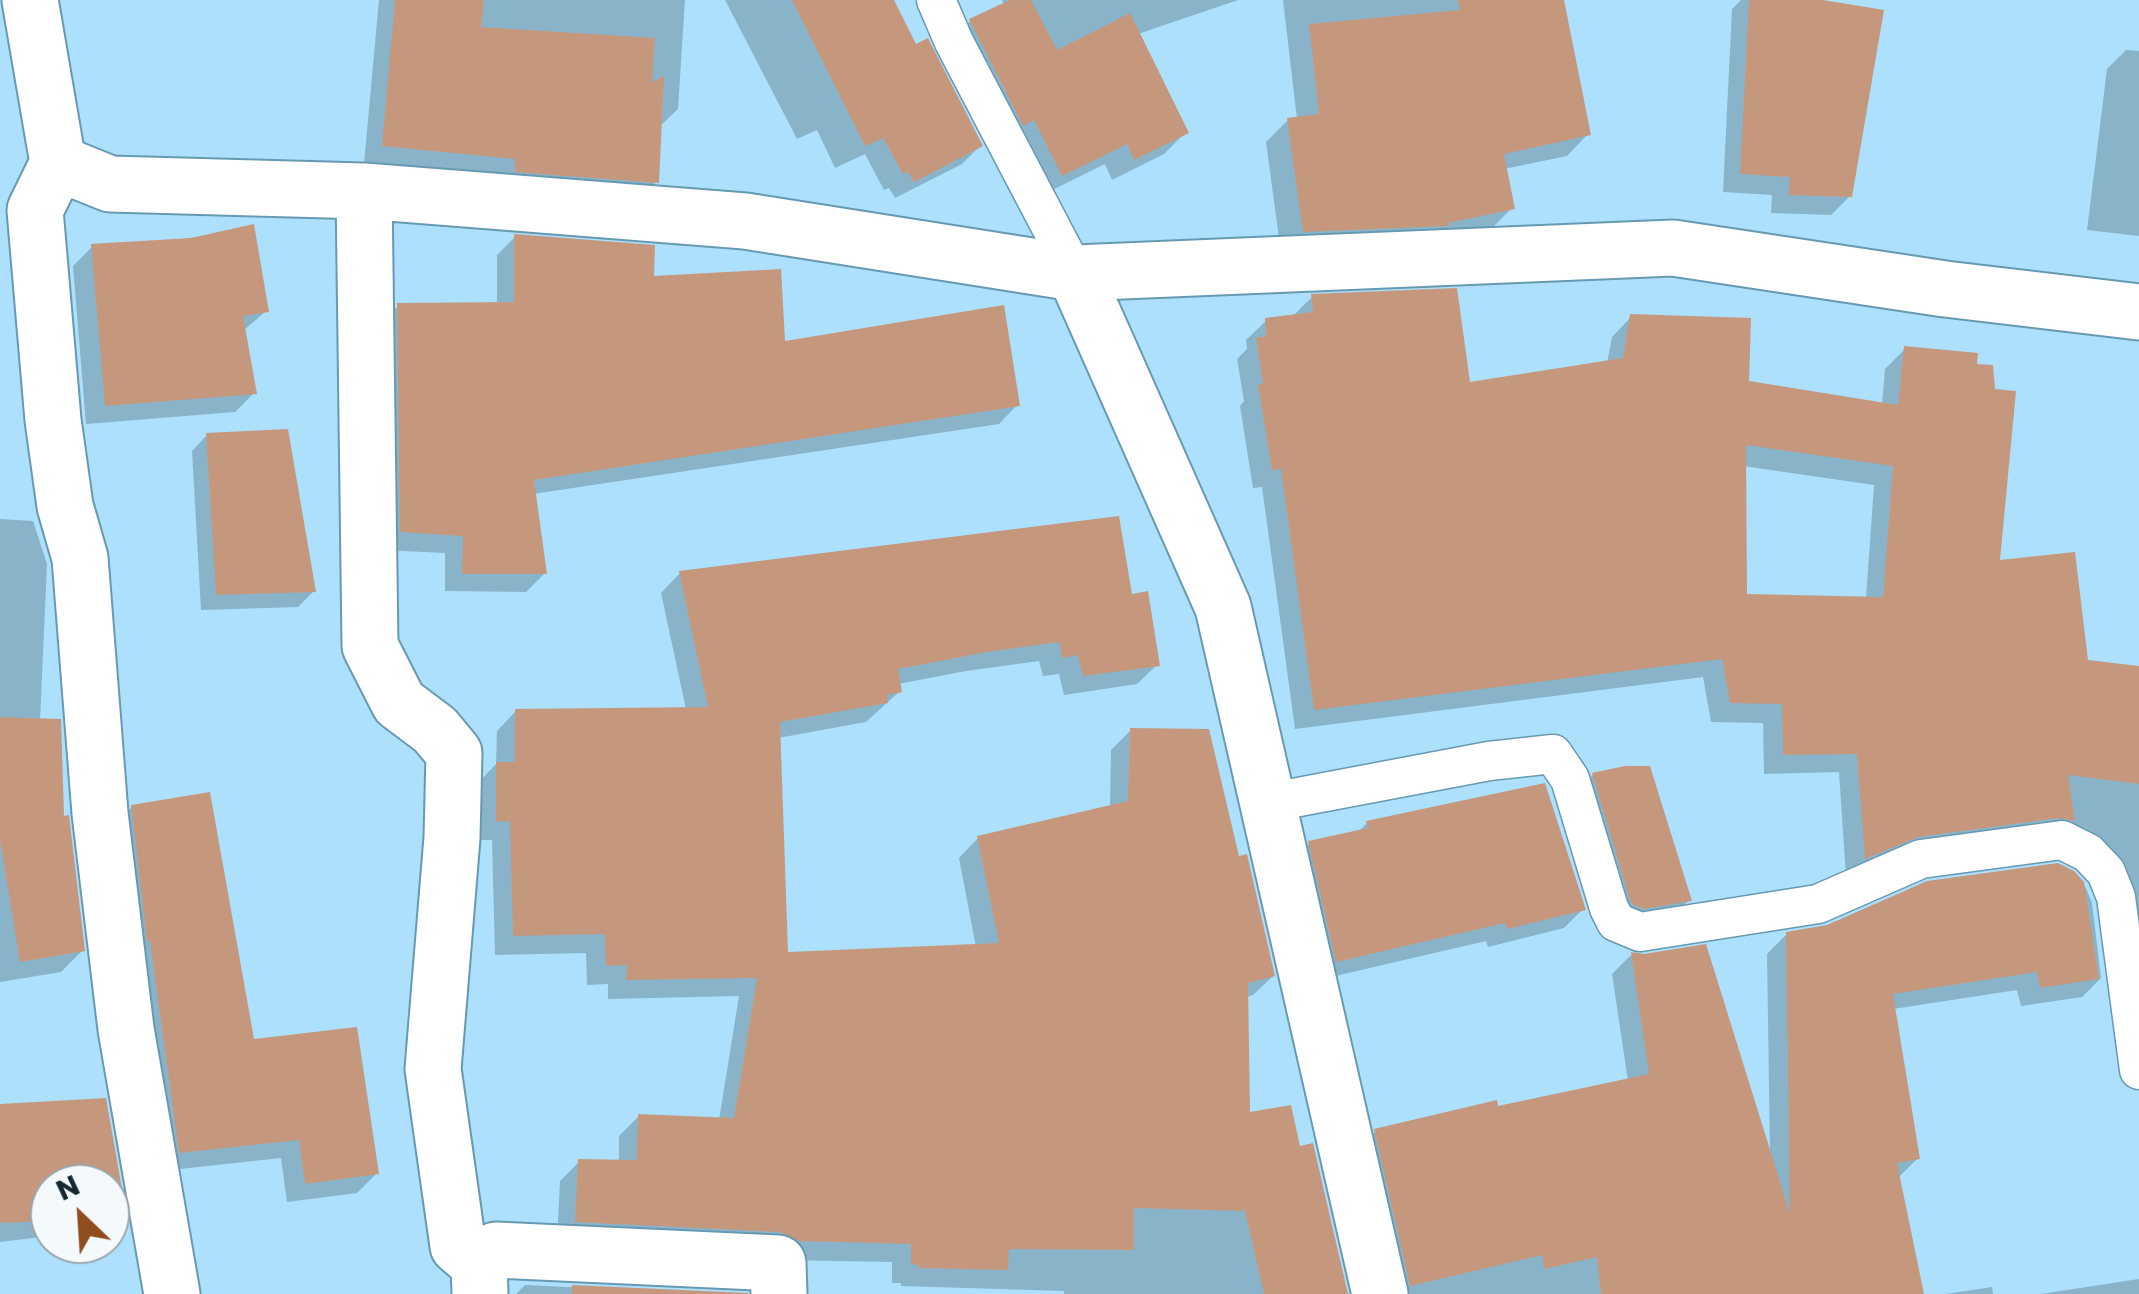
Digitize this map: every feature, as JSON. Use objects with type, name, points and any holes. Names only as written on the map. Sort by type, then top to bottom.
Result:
[{"type":"street","points":[[30,0],[23,90],[58,163],[110,184],[364,191],[746,221],[1076,274],[1672,248],[1945,289],[2139,312]]},
{"type":"street","points":[[58,163],[35,210],[53,420],[65,506],[80,558],[100,813],[126,1029],[172,1294]]},
{"type":"street","points":[[364,191],[370,646],[398,703],[435,730],[454,753],[452,838],[433,1069],[458,1246],[480,1279],[496,1250],[778,1264],[779,1294]]},
{"type":"street","points":[[1076,274],[1222,607],[1380,1294]]},
{"type":"lane","points":[[936,0],[954,42],[1076,274]]},
{"type":"lane","points":[[1267,803],[1489,760],[1552,754],[1570,778],[1608,908],[1616,922],[1640,932],[1818,904],[1921,859],[2062,840],[2088,853],[2106,872],[2116,897],[2139,1070]]},
{"type":"building","points":[[395,0],[484,0],[481,27],[655,38],[652,82],[664,76],[659,183],[515,172],[515,159],[382,146]]},
{"type":"building","points":[[792,0],[894,0],[916,44],[928,38],[983,146],[914,182],[908,172],[903,174],[883,138],[865,146]]},
{"type":"building","points":[[1010,0],[1031,0],[1057,50],[1130,13],[1189,133],[1134,160],[1127,144],[1062,176],[1034,120],[1023,126],[969,19]]},
{"type":"building","points":[[1458,0],[1564,0],[1591,135],[1504,154],[1515,209],[1448,223],[1449,226],[1303,232],[1287,118],[1319,114],[1309,24],[1460,10]]},
{"type":"building","points":[[1749,0],[1823,0],[1884,10],[1852,197],[1789,195],[1790,177],[1740,174]]},
{"type":"building","points":[[254,224],[269,312],[243,316],[257,394],[105,406],[91,244],[191,238]]},
{"type":"building","points":[[514,234],[655,245],[654,276],[781,269],[785,341],[1004,305],[1020,406],[534,480],[547,574],[462,574],[463,536],[400,532],[397,303],[514,302]]},
{"type":"building","points":[[1457,288],[1470,382],[1623,358],[1630,314],[1751,318],[1749,381],[1898,405],[1904,346],[1978,353],[1977,364],[1993,365],[1995,389],[2016,391],[2000,560],[2075,552],[2088,660],[2139,666],[2139,784],[2068,775],[2075,821],[2059,818],[1918,837],[1865,859],[1857,754],[1783,755],[1782,704],[1730,703],[1722,659],[1314,710],[1281,469],[1272,470],[1258,384],[1263,384],[1256,337],[1266,337],[1265,318],[1313,312],[1311,294]],"holes":[[[1746,445],[1893,466],[1883,597],[1747,594]]]},
{"type":"building","points":[[288,429],[316,592],[216,595],[206,433]]},
{"type":"building","points":[[1119,516],[1132,594],[1148,591],[1160,666],[1083,676],[1078,655],[1062,658],[1059,642],[987,652],[898,669],[902,692],[887,695],[888,703],[780,722],[788,952],[999,943],[977,836],[1128,801],[1130,728],[1209,729],[1239,856],[1247,854],[1275,976],[1248,983],[1250,1112],[1291,1105],[1300,1146],[1313,1143],[1348,1294],[1264,1294],[1245,1211],[1134,1208],[1134,1250],[1009,1249],[1008,1270],[919,1268],[911,1264],[911,1244],[799,1241],[779,1232],[575,1222],[578,1159],[637,1160],[638,1114],[734,1118],[757,978],[626,980],[627,965],[606,966],[605,934],[513,936],[510,821],[496,822],[496,762],[515,762],[515,709],[708,707],[679,571]]},
{"type":"building","points":[[0,717],[61,719],[64,816],[69,815],[85,951],[20,962],[0,840]]},
{"type":"building","points":[[1650,766],[1692,901],[1643,909],[1630,900],[1592,773]]},
{"type":"building","points":[[1545,783],[1586,910],[1507,929],[1505,923],[1336,962],[1308,841],[1368,828],[1366,821]]},
{"type":"building","points":[[210,792],[254,1039],[357,1027],[379,1174],[305,1184],[299,1140],[179,1153],[131,805]]},
{"type":"building","points":[[2058,863],[2084,882],[2099,979],[2040,988],[2037,972],[1893,994],[1920,1159],[1897,1163],[1924,1294],[1601,1294],[1597,1257],[1544,1269],[1542,1255],[1410,1286],[1374,1129],[1497,1100],[1498,1106],[1649,1074],[1631,952],[1644,954],[1706,944],[1790,1214],[1786,932],[1827,925],[1927,881]]},
{"type":"building","points":[[106,1098],[118,1164],[30,1164],[30,1222],[0,1223],[0,1104]]},
{"type":"building","points":[[572,1285],[748,1293],[748,1294],[572,1294]]}]
